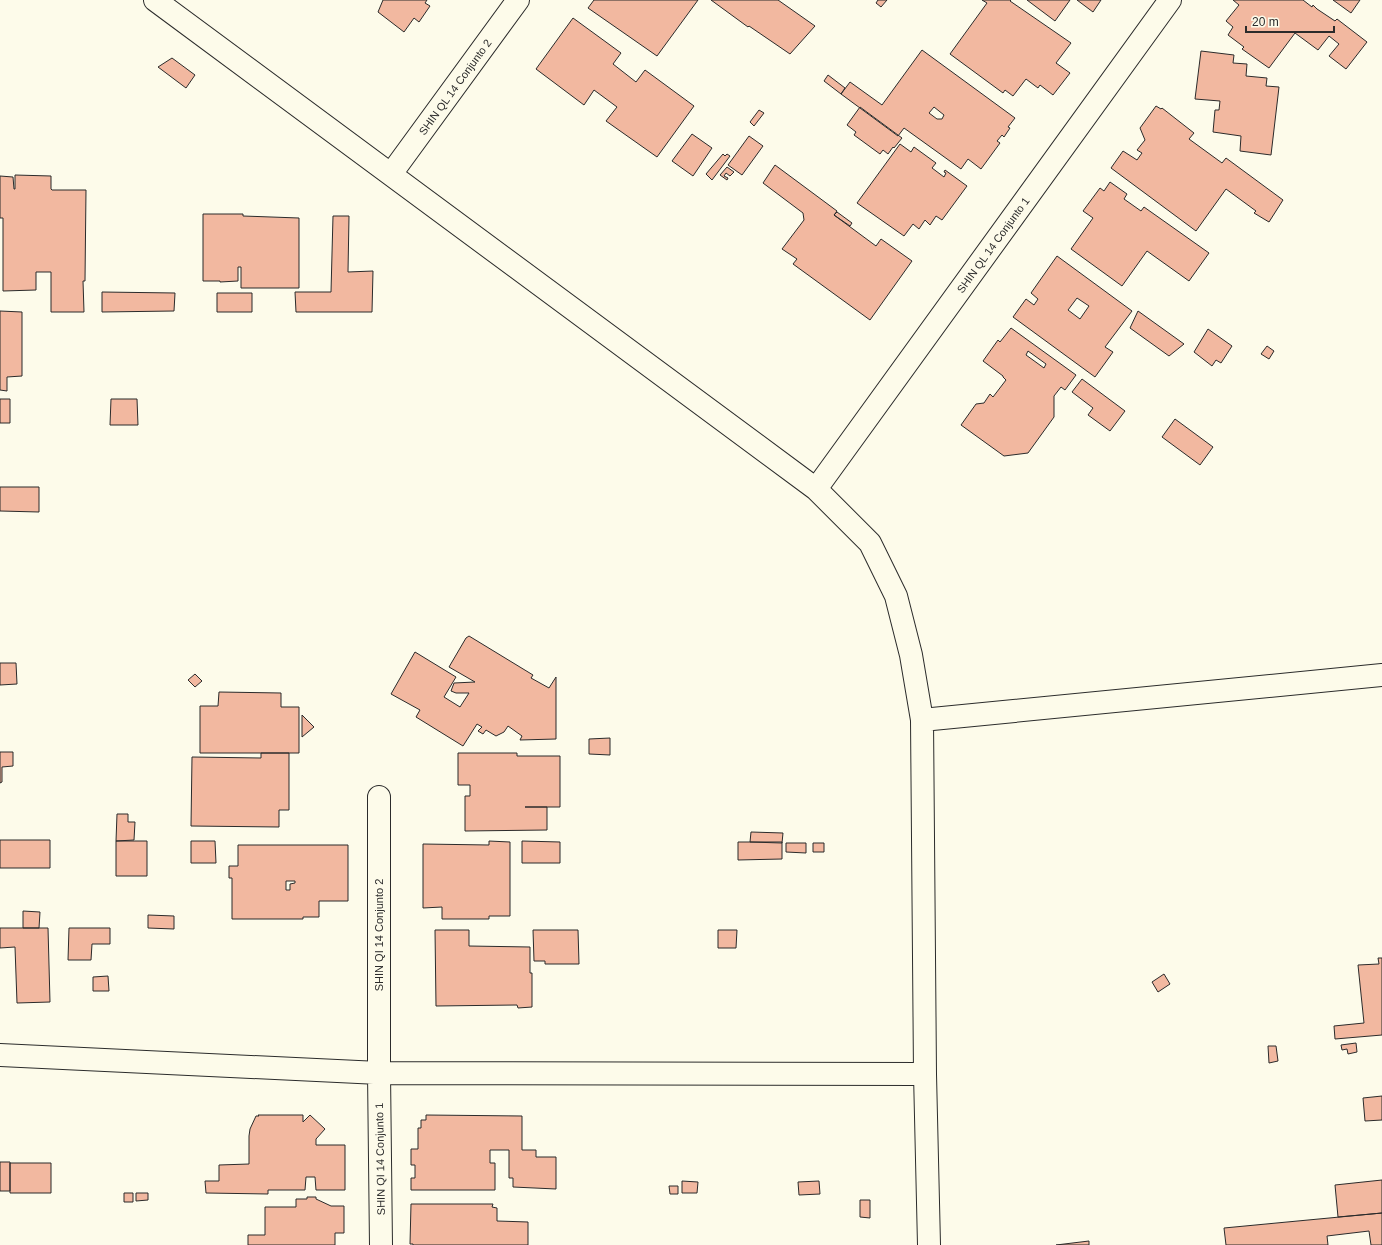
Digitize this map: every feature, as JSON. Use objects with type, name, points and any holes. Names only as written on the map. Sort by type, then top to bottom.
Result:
[{"type":"street","points":[[155,0],[816,489],[870,543],[896,596],[911,655],[922,720],[925,1074],[929,1245]]},
{"type":"street","name":"SHIN QL 14 Conjunto 2","points":[[391,174],[518,0]]},
{"type":"street","name":"SHIN QL 14 Conjunto 1","points":[[816,489],[1170,0]]},
{"type":"street","points":[[922,720],[1382,675]]},
{"type":"street","name":"SHIN QI 14 Conjunto 2","points":[[379,797],[379,1073]]},
{"type":"street","points":[[0,1056],[379,1073],[925,1074]]},
{"type":"street","name":"SHIN QI 14 Conjunto 1","points":[[379,1073],[381,1245]]},
{"type":"building","points":[[383,0],[427,0],[425,3],[430,6],[419,22],[414,18],[404,32],[378,12]]},
{"type":"building","points":[[594,0],[698,0],[657,56],[588,8]]},
{"type":"building","points":[[711,0],[778,0],[815,26],[790,54],[749,26],[748,27]]},
{"type":"building","points":[[878,0],[887,0],[881,7],[876,3]]},
{"type":"building","points":[[982,0],[1011,0],[1010,1],[1071,43],[1056,63],[1070,73],[1053,95],[1040,85],[1038,88],[1026,79],[1013,96],[1005,90],[1003,93],[950,54],[987,3]]},
{"type":"building","points":[[1027,0],[1070,0],[1055,21]]},
{"type":"building","points":[[1077,0],[1101,0],[1093,12]]},
{"type":"building","points":[[1233,0],[1303,0],[1312,7],[1313,5],[1335,21],[1337,19],[1367,42],[1346,69],[1329,56],[1339,44],[1329,36],[1318,50],[1295,33],[1269,68],[1242,49],[1244,47],[1228,35],[1233,27],[1226,21],[1239,5]]},
{"type":"building","points":[[1333,0],[1360,0],[1351,13]]},
{"type":"building","points":[[573,18],[621,53],[613,64],[636,82],[645,70],[694,106],[657,157],[606,121],[617,107],[594,90],[584,105],[536,69]]},
{"type":"building","points":[[922,50],[1015,118],[1008,127],[1010,128],[1004,137],[1002,135],[997,141],[1000,143],[981,169],[968,159],[961,169],[904,128],[898,136],[841,94],[850,82],[882,105]],"holes":[[[934,107],[944,115],[942,119],[937,119],[929,113]]]},
{"type":"building","points":[[1201,51],[1234,55],[1233,63],[1247,64],[1246,76],[1267,78],[1266,86],[1279,87],[1271,155],[1240,151],[1241,136],[1213,132],[1215,110],[1219,110],[1220,101],[1195,99]]},
{"type":"building","points":[[172,58],[195,75],[186,88],[158,67]]},
{"type":"building","points":[[828,75],[845,88],[841,94],[824,81]]},
{"type":"building","points":[[1156,106],[1161,109],[1162,108],[1194,133],[1189,139],[1222,163],[1226,158],[1283,200],[1269,222],[1254,213],[1256,211],[1226,189],[1196,231],[1111,168],[1123,151],[1137,160],[1142,153],[1137,150],[1145,140],[1140,128]]},
{"type":"building","points":[[860,107],[902,138],[888,154],[883,150],[880,154],[854,135],[856,132],[847,125]]},
{"type":"building","points":[[759,110],[764,113],[754,126],[750,122]]},
{"type":"building","points":[[692,134],[712,148],[693,176],[672,161]]},
{"type":"building","points":[[749,136],[763,146],[742,175],[728,165]]},
{"type":"building","points":[[900,144],[911,152],[914,147],[936,163],[932,168],[944,177],[946,173],[944,172],[945,170],[967,186],[942,220],[936,216],[930,225],[925,220],[919,229],[913,224],[904,236],[857,203]]},
{"type":"building","points":[[723,154],[725,156],[727,154],[730,156],[712,180],[706,174]]},
{"type":"building","points":[[775,165],[837,211],[834,215],[876,246],[881,239],[912,261],[870,320],[793,264],[797,259],[782,249],[804,220],[803,213],[763,183]]},
{"type":"building","points":[[727,167],[734,172],[730,176],[726,173],[724,176],[728,178],[727,180],[720,175]]},
{"type":"building","points":[[15,175],[51,176],[52,190],[86,190],[85,281],[83,281],[84,312],[51,312],[51,272],[36,272],[36,290],[3,291],[3,218],[0,218],[0,176],[13,177],[15,189]]},
{"type":"building","points":[[1110,182],[1127,194],[1124,199],[1141,211],[1144,207],[1209,253],[1189,281],[1147,251],[1122,286],[1071,249],[1093,218],[1083,211],[1100,188],[1104,191]]},
{"type":"building","points":[[837,212],[852,223],[850,226],[834,215]]},
{"type":"building","points":[[203,214],[243,214],[243,216],[299,218],[299,288],[241,288],[241,267],[238,267],[238,281],[203,281]]},
{"type":"building","points":[[333,216],[349,216],[348,272],[373,271],[372,312],[296,312],[295,292],[331,292]]},
{"type":"building","points":[[1057,256],[1132,311],[1105,347],[1113,352],[1095,377],[1013,317],[1026,299],[1034,305],[1038,299],[1031,293]],"holes":[[[1077,298],[1089,306],[1080,319],[1068,310]]]},
{"type":"building","points":[[102,292],[175,293],[174,311],[102,312]]},
{"type":"building","points":[[217,293],[252,293],[252,312],[217,312]]},
{"type":"building","points":[[0,311],[22,312],[22,376],[7,377],[7,391],[0,390]]},
{"type":"building","points":[[1138,311],[1184,344],[1169,356],[1130,328]]},
{"type":"building","points":[[1011,328],[1076,375],[1065,390],[1061,387],[1054,396],[1054,417],[1028,453],[1004,456],[961,425],[976,404],[984,403],[990,394],[993,397],[1006,380],[983,361],[998,340],[1000,342]],"holes":[[[1028,351],[1046,364],[1044,368],[1026,355]]]},
{"type":"building","points":[[1208,329],[1232,346],[1221,363],[1216,360],[1212,366],[1194,352]]},
{"type":"building","points":[[1267,346],[1274,351],[1269,359],[1261,354]]},
{"type":"building","points":[[1082,379],[1125,411],[1110,431],[1088,415],[1093,408],[1072,392]]},
{"type":"building","points":[[0,399],[10,399],[10,423],[0,423]]},
{"type":"building","points":[[111,399],[137,399],[138,425],[110,425]]},
{"type":"building","points":[[1175,419],[1213,447],[1200,465],[1162,437]]},
{"type":"building","points":[[0,487],[39,487],[39,512],[0,511]]},
{"type":"building","points":[[469,636],[533,675],[531,678],[549,688],[556,677],[556,739],[520,740],[522,736],[508,726],[504,732],[496,736],[486,730],[483,734],[478,731],[482,727],[477,724],[463,746],[416,717],[420,710],[391,694],[415,652],[456,677],[444,697],[460,707],[469,693],[456,693],[451,691],[454,683],[475,682],[449,667],[466,638]]},
{"type":"building","points":[[0,663],[16,663],[17,684],[0,685]]},
{"type":"building","points":[[195,674],[202,681],[195,687],[188,680]]},
{"type":"building","points":[[219,692],[281,693],[281,707],[299,707],[299,753],[200,753],[200,706],[218,706]]},
{"type":"building","points":[[302,715],[314,727],[302,737]]},
{"type":"building","points":[[610,738],[610,755],[589,754],[589,739]]},
{"type":"building","points":[[0,752],[13,752],[13,766],[2,767],[2,782],[0,783]]},
{"type":"building","points":[[261,753],[289,753],[289,810],[279,810],[279,827],[191,826],[192,757],[261,758]]},
{"type":"building","points":[[458,753],[517,753],[517,756],[560,756],[560,807],[547,807],[547,830],[465,831],[465,796],[470,796],[470,785],[458,785]]},
{"type":"building","points":[[117,814],[128,814],[128,822],[135,822],[134,840],[116,841]]},
{"type":"building","points":[[751,832],[783,833],[782,843],[750,842]]},
{"type":"building","points":[[0,840],[50,840],[50,868],[0,868]]},
{"type":"building","points":[[116,841],[147,841],[147,876],[116,876]]},
{"type":"building","points":[[191,841],[215,841],[216,863],[191,863]]},
{"type":"building","points":[[489,841],[510,842],[510,916],[489,916],[489,919],[442,919],[442,907],[423,908],[423,844],[489,845]]},
{"type":"building","points":[[522,841],[560,842],[560,863],[522,863]]},
{"type":"building","points":[[738,842],[782,842],[782,859],[738,860]]},
{"type":"building","points":[[786,843],[806,843],[806,853],[786,852]]},
{"type":"building","points":[[813,843],[824,843],[824,852],[813,852]]},
{"type":"building","points":[[238,845],[348,845],[348,901],[319,901],[319,917],[303,917],[303,919],[232,919],[232,878],[229,878],[229,866],[238,866]],"holes":[[[286,881],[295,881],[295,883],[290,884],[290,890],[286,890]]]},
{"type":"building","points":[[23,911],[40,912],[39,928],[23,928]]},
{"type":"building","points":[[148,915],[174,916],[174,929],[148,928]]},
{"type":"building","points":[[0,928],[48,928],[50,1002],[17,1003],[15,947],[0,948]]},
{"type":"building","points":[[69,928],[110,928],[110,944],[92,944],[91,960],[68,960]]},
{"type":"building","points":[[435,930],[469,930],[469,946],[530,947],[532,1007],[518,1008],[517,1005],[436,1006]]},
{"type":"building","points":[[533,930],[578,930],[579,964],[545,964],[545,961],[534,961]]},
{"type":"building","points":[[718,930],[737,930],[736,948],[718,948]]},
{"type":"building","points":[[1378,958],[1382,958],[1382,1035],[1335,1039],[1334,1026],[1364,1023],[1358,965],[1379,964]]},
{"type":"building","points":[[1164,974],[1170,984],[1158,992],[1152,982]]},
{"type":"building","points":[[108,976],[109,991],[93,991],[93,977]]},
{"type":"building","points":[[1356,1043],[1357,1052],[1348,1054],[1347,1049],[1342,1050],[1341,1045]]},
{"type":"building","points":[[1268,1046],[1276,1046],[1278,1061],[1269,1063]]},
{"type":"building","points":[[1382,1096],[1382,1120],[1365,1121],[1363,1098]]},
{"type":"building","points":[[258,1115],[303,1115],[303,1122],[310,1115],[325,1129],[316,1139],[316,1145],[345,1145],[345,1190],[316,1190],[315,1177],[306,1177],[305,1190],[268,1190],[268,1194],[206,1193],[205,1181],[219,1181],[219,1165],[249,1164],[250,1129],[256,1116],[259,1116]]},
{"type":"building","points":[[426,1115],[522,1116],[522,1150],[536,1150],[536,1157],[556,1157],[556,1189],[513,1187],[513,1178],[509,1178],[509,1150],[490,1150],[490,1163],[495,1163],[495,1190],[411,1190],[411,1178],[415,1178],[415,1165],[411,1165],[411,1149],[418,1149],[418,1128],[421,1128],[421,1120],[426,1120]]},
{"type":"building","points":[[0,1162],[10,1162],[10,1191],[0,1191]]},
{"type":"building","points":[[10,1163],[51,1163],[51,1193],[10,1193]]},
{"type":"building","points":[[1382,1180],[1382,1213],[1338,1217],[1335,1185]]},
{"type":"building","points":[[682,1181],[698,1182],[697,1193],[682,1193]]},
{"type":"building","points":[[819,1181],[820,1194],[799,1195],[798,1182]]},
{"type":"building","points":[[669,1186],[678,1186],[678,1194],[670,1194]]},
{"type":"building","points":[[124,1193],[133,1193],[133,1202],[124,1202]]},
{"type":"building","points":[[136,1193],[148,1193],[148,1200],[136,1201]]},
{"type":"building","points":[[307,1197],[316,1197],[316,1199],[331,1206],[344,1206],[344,1233],[335,1233],[335,1245],[248,1245],[248,1235],[265,1235],[265,1207],[296,1207],[296,1199],[307,1199]]},
{"type":"building","points":[[860,1200],[870,1200],[870,1218],[860,1217]]},
{"type":"building","points":[[411,1204],[493,1204],[492,1207],[497,1208],[497,1221],[528,1222],[528,1245],[410,1244]]},
{"type":"building","points":[[1382,1213],[1382,1245],[1371,1245],[1369,1231],[1327,1236],[1328,1245],[1226,1245],[1224,1228]]},
{"type":"building","points":[[1089,1241],[1089,1245],[1056,1245]]}]
